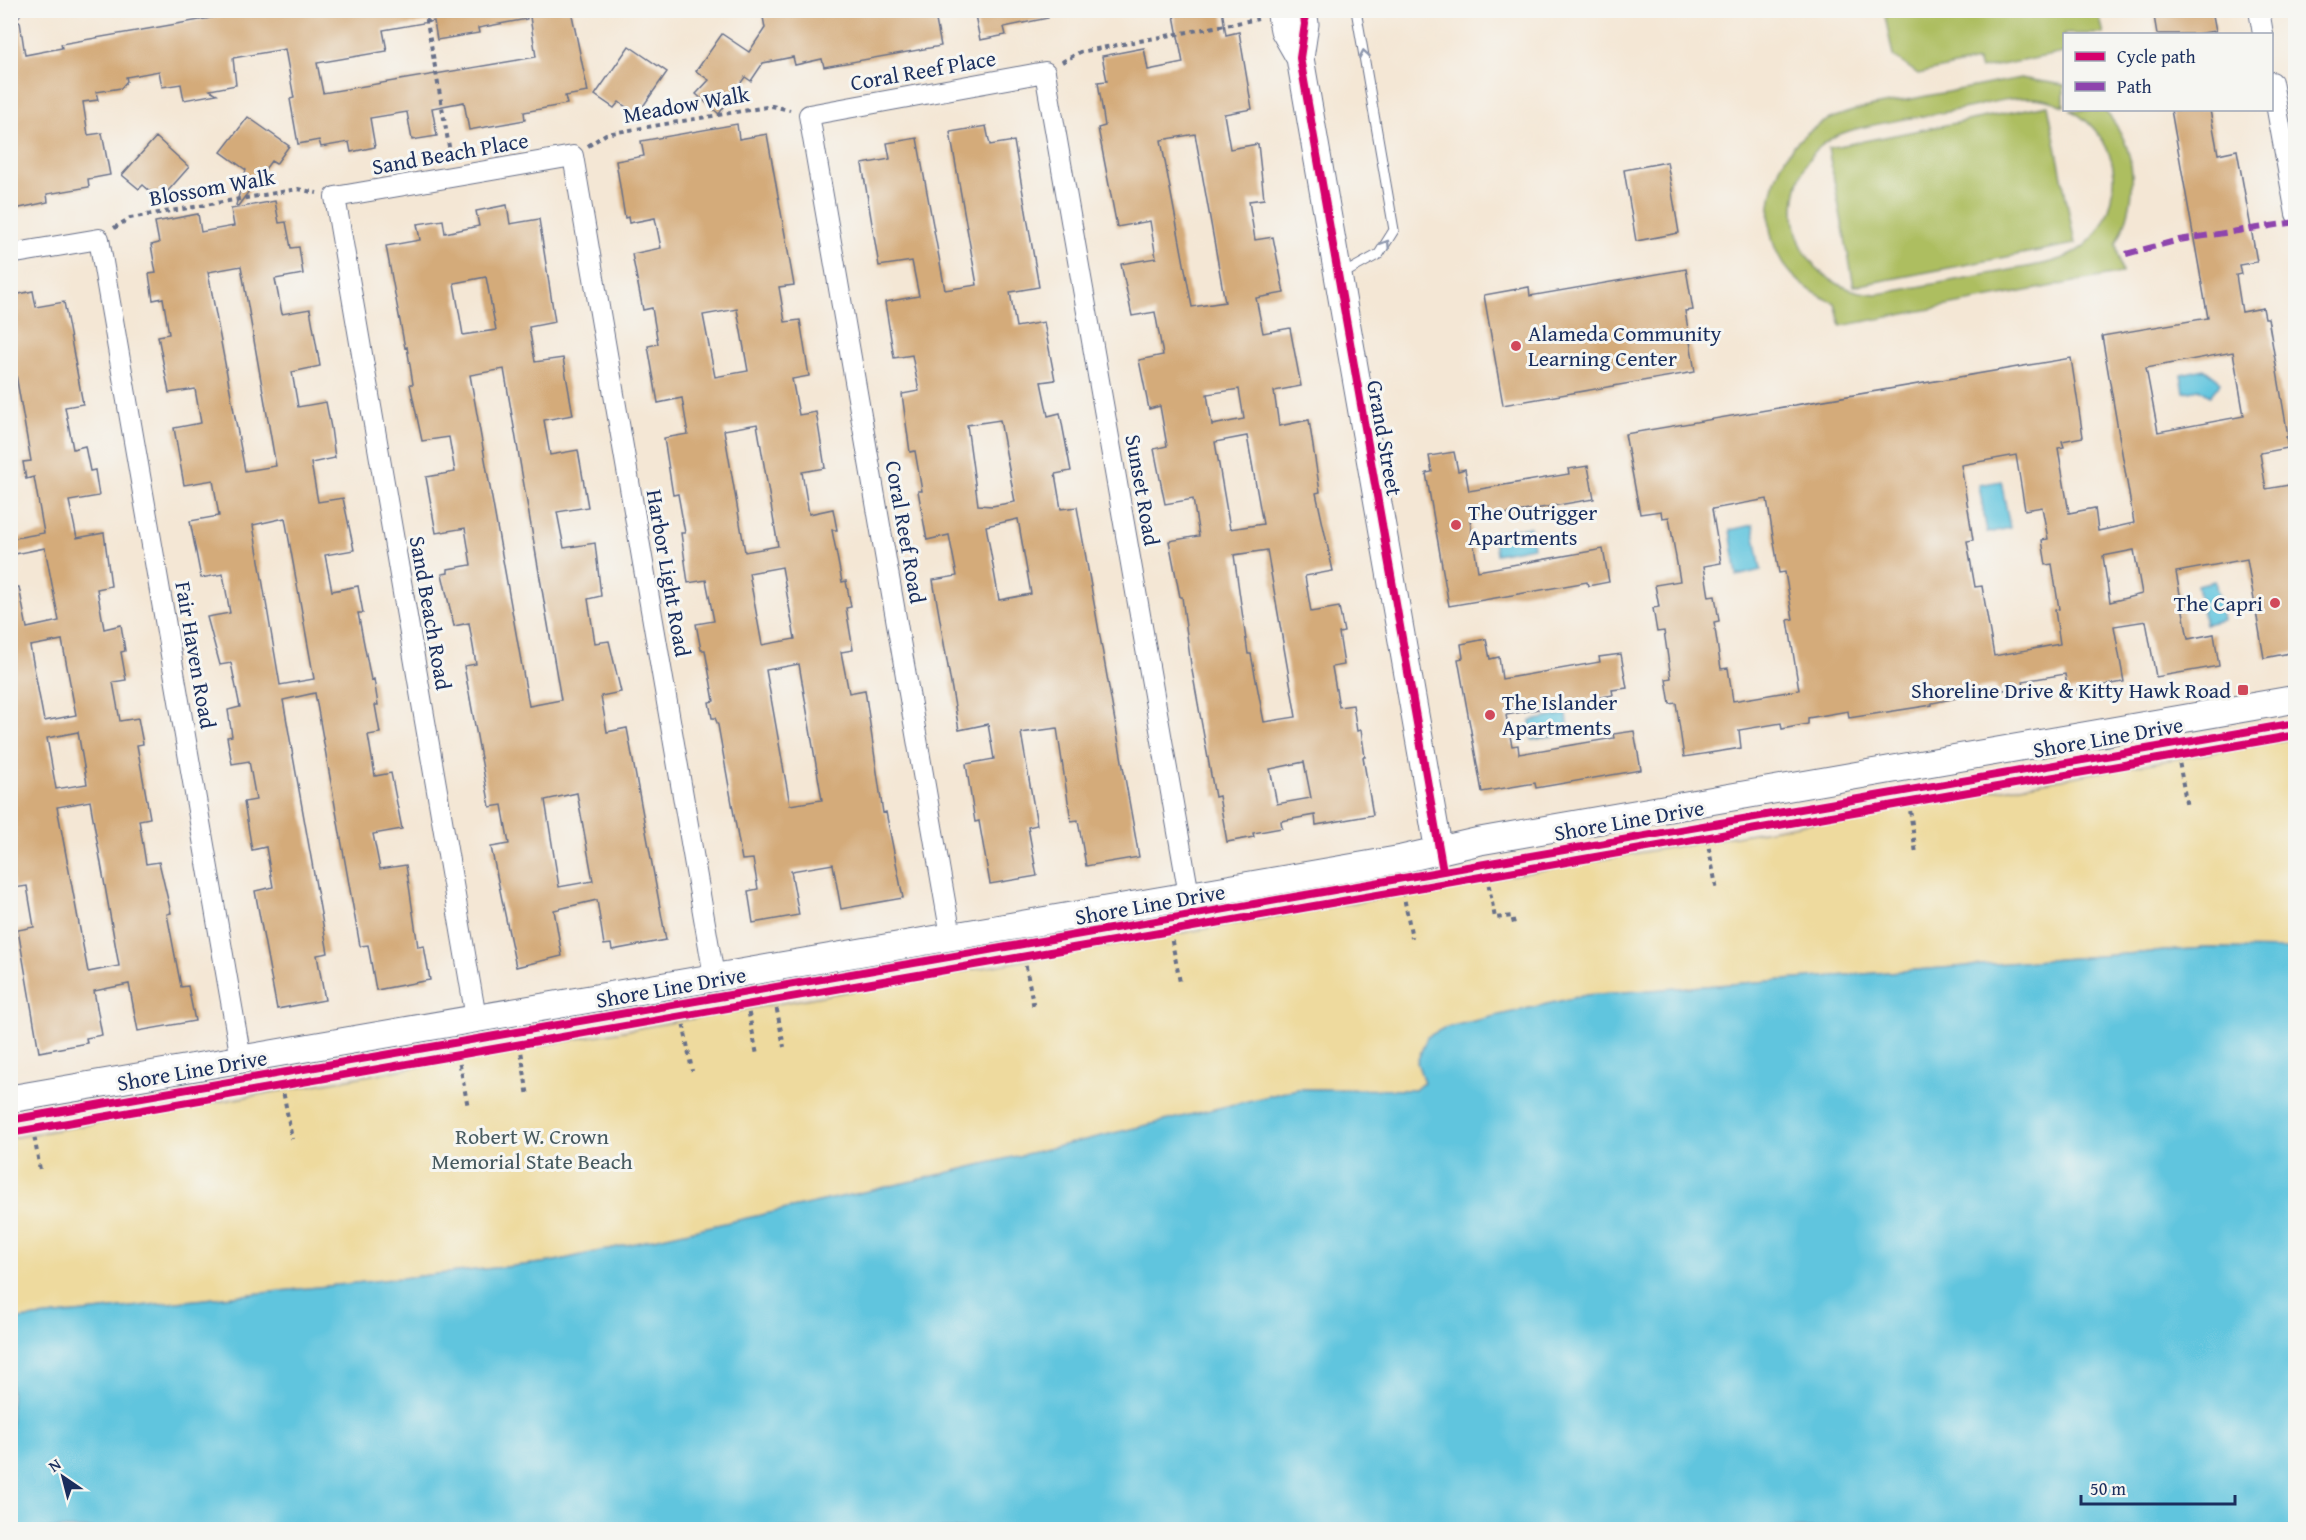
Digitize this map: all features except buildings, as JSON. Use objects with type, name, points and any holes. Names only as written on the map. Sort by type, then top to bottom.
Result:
[{"type":"street","points":[[2259,10],[2263,33]]},
{"type":"street","name":"Grand Street","points":[[1288,12],[1284,30],[1300,58],[1439,852]]},
{"type":"street","name":"Coral Reef Place","points":[[809,115],[1046,72]]},
{"type":"street","name":"Sunset Road","points":[[1046,72],[1189,895]]},
{"type":"street","points":[[2273,92],[2293,190],[2295,214]]},
{"type":"street","name":"Coral Reef Road","points":[[809,115],[951,936]]},
{"type":"street","name":"Sand Beach Place","points":[[335,197],[573,156]]},
{"type":"street","name":"Harbor Light Road","points":[[573,156],[714,976]]},
{"type":"street","name":"Sand Beach Road","points":[[335,197],[476,1018]]},
{"type":"street","points":[[10,254],[99,238]]},
{"type":"street","name":"Fair Haven Road","points":[[99,238],[241,1059]]},
{"type":"street","name":"Shore Line Drive","points":[[10,1099],[1439,852],[1480,841],[2295,699]]},
{"type":"lane","points":[[1339,276],[1379,254],[1394,230],[1356,10]]},
{"type":"path","points":[[425,10],[454,177]]},
{"type":"path","points":[[1046,72],[1080,52],[1288,12]]},
{"type":"path","points":[[2178,755],[2187,808]]},
{"type":"path","points":[[1909,802],[1917,854]]},
{"type":"path","points":[[1707,838],[1717,891]]},
{"type":"path","points":[[1487,876],[1495,918],[1512,916],[1514,924]]},
{"type":"path","points":[[1403,892],[1412,938]]},
{"type":"path","points":[[1170,932],[1180,982]]},
{"type":"path","points":[[1024,957],[1034,1008]]},
{"type":"path","points":[[775,1000],[784,1047]]},
{"type":"path","points":[[747,1004],[757,1055]]},
{"type":"path","points":[[682,1016],[692,1071]]},
{"type":"path","points":[[520,1044],[528,1097]]},
{"type":"path","points":[[458,1055],[468,1107]]},
{"type":"path","points":[[282,1085],[292,1139]]},
{"type":"path","points":[[33,1130],[40,1170]]},
{"type":"green space","points":[[1884,11],[2098,11],[2104,33],[2063,33],[2063,53],[1980,69],[1977,61],[1918,74],[1893,56]]},
{"type":"green space","points":[[2020,78],[2063,85],[2063,106],[2038,99],[2002,100],[1862,128],[1824,143],[1804,168],[1794,205],[1795,225],[1801,243],[1810,260],[1823,274],[1857,291],[1878,294],[2038,265],[2074,253],[2092,238],[2105,219],[2112,198],[2114,175],[2106,146],[2087,121],[2072,111],[2105,111],[2116,125],[2130,158],[2132,193],[2124,227],[2116,244],[2122,273],[1841,326],[1835,303],[1801,283],[1784,265],[1770,228],[1771,198],[1779,170],[1790,151],[1803,136],[1837,116],[1876,105]]},
{"type":"green space","points":[[2048,105],[2075,244],[1854,286],[1828,148]]},
{"type":"sand","name":"Robert W. Crown Memorial State Beach","points":[[2295,738],[2295,949],[2205,948],[1586,995],[1444,1028],[1427,1038],[1417,1062],[1424,1082],[1415,1090],[1298,1089],[913,1181],[551,1262],[11,1320],[11,1138]]},
{"type":"water","points":[[2204,369],[2221,382],[2210,396],[2199,389],[2184,392],[2181,374]]},
{"type":"water","points":[[2001,481],[2010,528],[1987,533],[1979,485]]},
{"type":"water","points":[[1753,525],[1761,570],[1737,576],[1730,530]]},
{"type":"water","points":[[1530,527],[1533,547],[1496,554],[1493,533]]},
{"type":"water","points":[[2215,581],[2223,620],[2205,624],[2197,585]]},
{"type":"water","points":[[1567,714],[1569,733],[1532,740],[1530,721]]},
{"type":"water","points":[[2205,948],[2295,949],[2295,1529],[11,1529],[11,1320],[551,1262],[913,1181],[1298,1089],[1415,1090],[1424,1082],[1417,1062],[1427,1037],[1444,1028],[1586,995]]},
{"type":"marked path","points":[[2126,254],[2179,240],[2296,222]]},
{"type":"cycle path","points":[[1303,10],[1305,24],[1300,58],[1443,871]]},
{"type":"cycle path","points":[[10,1120],[2296,723]]},
{"type":"cycle path","points":[[10,1133],[2296,735]]},
{"type":"place","name":"Alameda Community Learning Center","points":[[1516,346]]},
{"type":"place","name":"The Outrigger Apartments","points":[[1456,525]]},
{"type":"place","name":"The Capri","points":[[2275,603]]},
{"type":"place","name":"Shoreline Drive & Kitty Hawk Road","points":[[2243,690]]},
{"type":"place","name":"The Islander Apartments","points":[[1490,715]]}]
